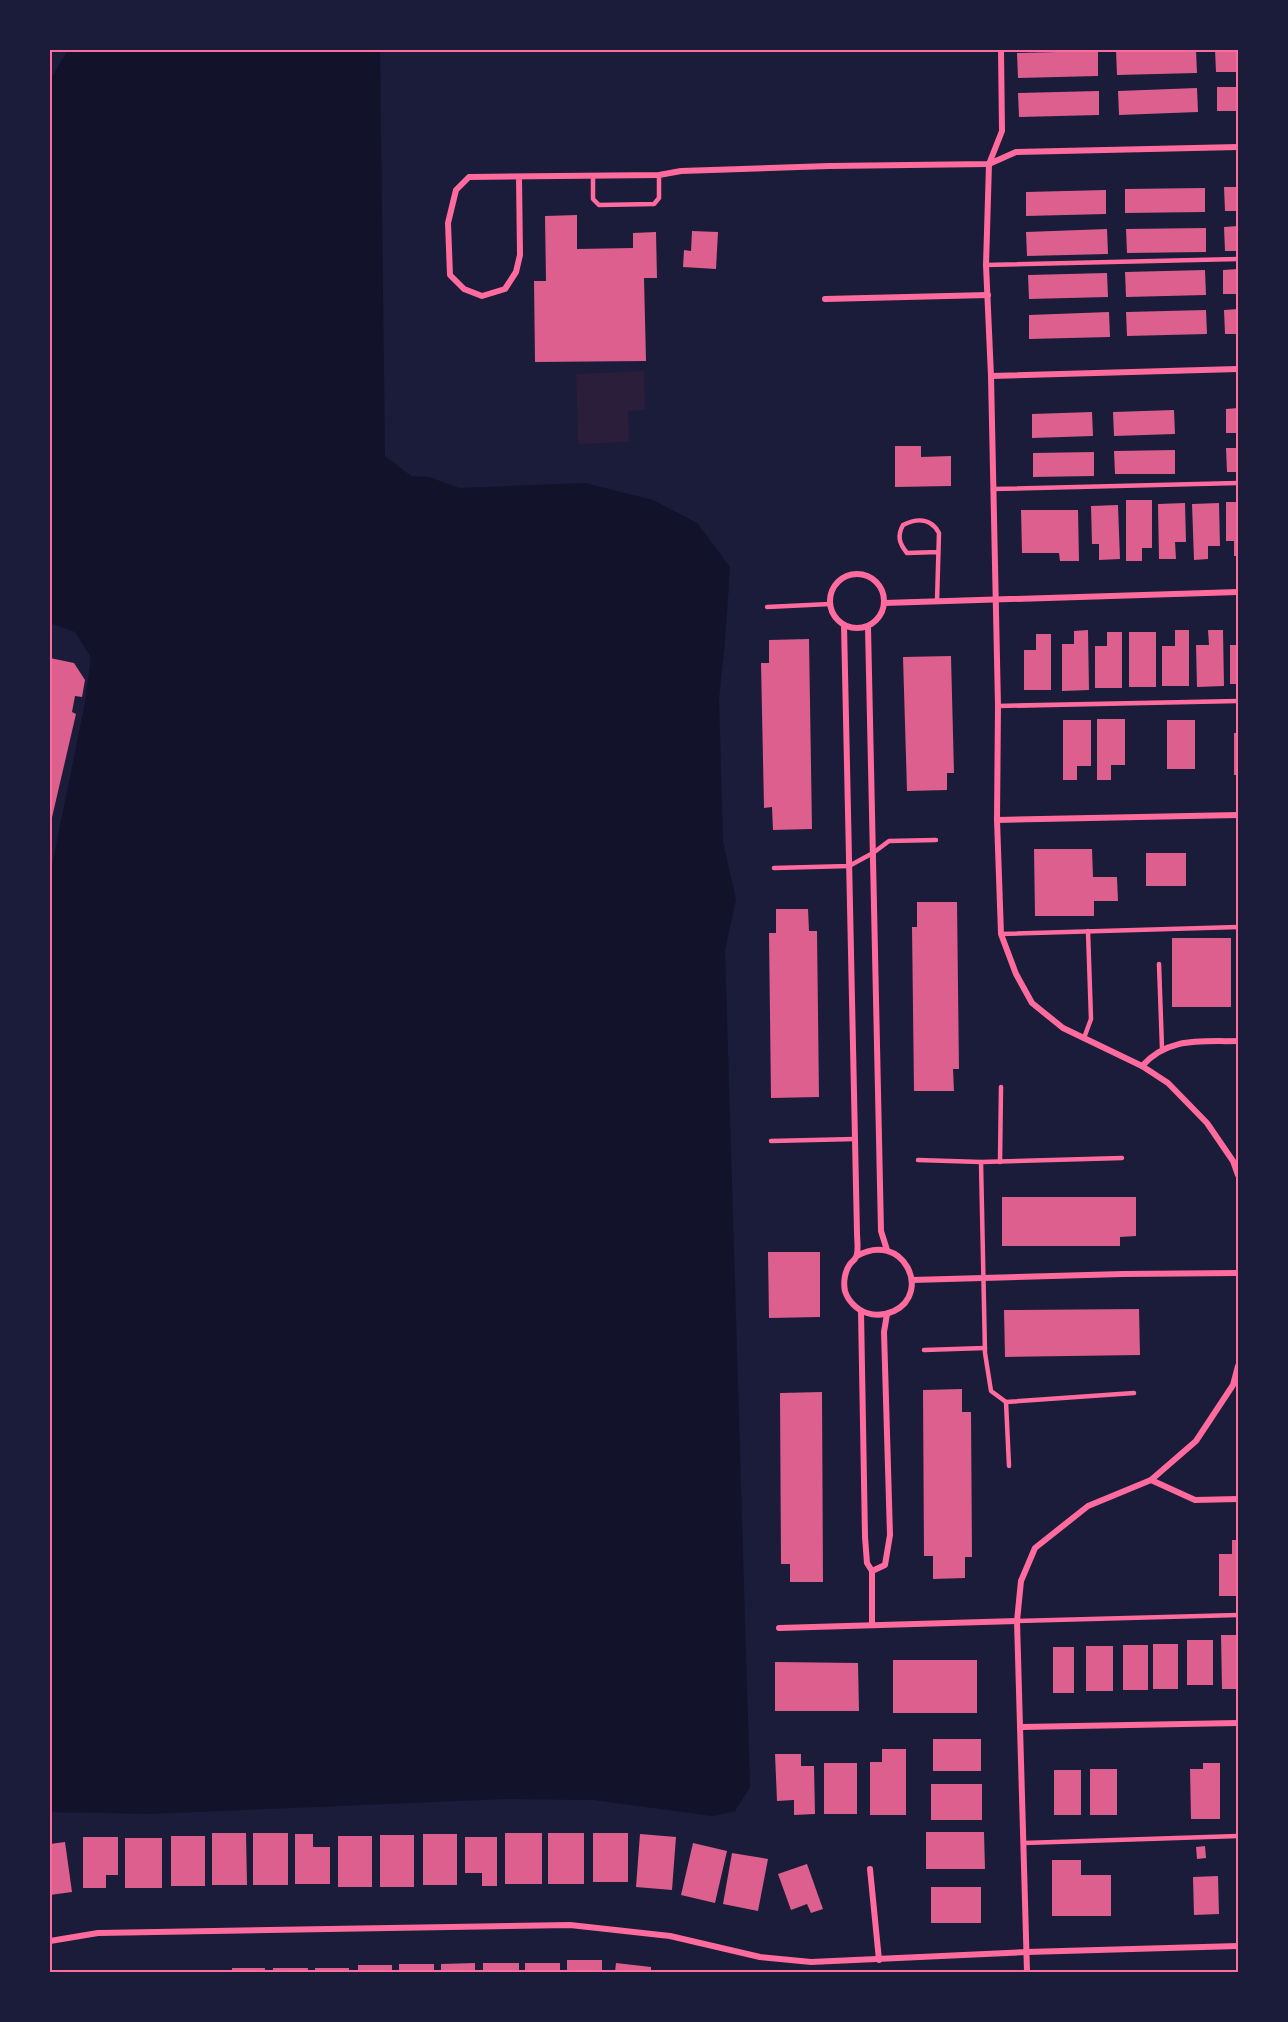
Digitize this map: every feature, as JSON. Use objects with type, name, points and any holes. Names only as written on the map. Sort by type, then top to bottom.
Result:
[{"type":"street","points":[[1001,50],[1002,131],[989,164],[986,266],[991,376],[998,706],[997,820],[1002,934],[1016,974],[1032,1003],[1063,1028],[1142,1066],[1168,1083],[1207,1123],[1233,1161],[1239,1175]]},
{"type":"street","points":[[519,177],[520,255],[516,272],[505,289],[482,296],[464,289],[450,275],[448,223],[456,190],[469,177],[659,176],[681,171],[818,166],[989,164],[1016,152],[1239,147]]},
{"type":"street","points":[[825,299],[988,295]]},
{"type":"street","points":[[991,376],[1239,369]]},
{"type":"street","points":[[856,574],[873,579],[879,586],[884,603],[882,613],[876,621],[860,629],[844,626],[832,613],[830,595],[840,580],[856,574]]},
{"type":"street","points":[[884,603],[1239,592]]},
{"type":"street","points":[[844,626],[856,1256]]},
{"type":"street","points":[[868,627],[881,1231],[887,1250]]},
{"type":"street","points":[[997,820],[1239,815]]},
{"type":"street","points":[[1142,1066],[1162,1048],[1188,1042],[1239,1041]]},
{"type":"street","points":[[876,1249],[887,1250],[897,1254],[904,1261],[912,1280],[906,1302],[897,1310],[878,1316],[861,1311],[851,1302],[846,1291],[845,1278],[856,1256],[876,1249]]},
{"type":"street","points":[[912,1280],[1239,1273]]},
{"type":"street","points":[[861,1311],[865,1537],[867,1563],[872,1570],[872,1625]]},
{"type":"street","points":[[872,1570],[885,1565],[890,1535],[884,1332],[887,1314]]},
{"type":"street","points":[[1027,1972],[1022,1727],[1017,1621],[1021,1581],[1035,1548],[1088,1506],[1151,1480],[1196,1441],[1236,1385],[1239,1366]]},
{"type":"street","points":[[1151,1480],[1195,1500],[1239,1499]]},
{"type":"street","points":[[779,1628],[1017,1621]]},
{"type":"street","points":[[1022,1727],[1239,1723]]},
{"type":"street","points":[[870,1869],[879,1960]]},
{"type":"street","points":[[50,1941],[98,1933],[570,1925],[670,1936],[760,1957],[810,1962],[1027,1952],[1239,1946]]},
{"type":"lane","points":[[593,176],[593,199],[599,205],[654,204],[660,198],[659,176]]},
{"type":"lane","points":[[986,266],[1239,259]]},
{"type":"lane","points":[[993,489],[1239,483]]},
{"type":"lane","points":[[937,601],[939,533],[928,521],[919,520],[903,525],[899,538],[907,553],[938,552]]},
{"type":"lane","points":[[767,606],[830,604]]},
{"type":"lane","points":[[998,706],[1239,701]]},
{"type":"lane","points":[[774,868],[849,866],[889,841],[936,840]]},
{"type":"lane","points":[[1002,934],[1239,927]]},
{"type":"lane","points":[[1084,1038],[1091,1019],[1088,931]]},
{"type":"lane","points":[[1159,964],[1162,1048]]},
{"type":"lane","points":[[1000,1162],[1001,1087]]},
{"type":"lane","points":[[771,1141],[855,1139]]},
{"type":"lane","points":[[918,1160],[1000,1162],[1122,1158]]},
{"type":"lane","points":[[981,1162],[985,1348],[991,1391],[1006,1402],[1134,1393]]},
{"type":"lane","points":[[924,1350],[985,1348]]},
{"type":"lane","points":[[1006,1402],[1009,1466]]},
{"type":"lane","points":[[1017,1621],[1239,1615]]},
{"type":"lane","points":[[1024,1843],[1239,1836]]},
{"type":"shaded area","points":[[68,50],[380,50],[385,456],[411,476],[429,477],[459,488],[585,483],[653,500],[697,523],[730,567],[719,698],[723,842],[736,899],[725,950],[750,1787],[735,1811],[713,1816],[593,1800],[505,1799],[150,1814],[50,1812],[50,875],[85,703],[91,657],[75,632],[50,623],[50,80]]},
{"type":"shaded area","points":[[644,371],[645,410],[628,411],[629,442],[578,444],[576,374]]},
{"type":"building","points":[[1116,50],[1196,50],[1197,73],[1117,75]]},
{"type":"building","points":[[1215,50],[1238,50],[1238,72],[1216,72]]},
{"type":"building","points":[[1098,51],[1098,76],[1018,78],[1017,53]]},
{"type":"building","points":[[1217,87],[1238,87],[1238,111],[1217,111]]},
{"type":"building","points":[[1197,88],[1198,112],[1119,115],[1118,91]]},
{"type":"building","points":[[1099,91],[1099,115],[1019,117],[1018,93]]},
{"type":"building","points":[[1224,187],[1238,187],[1238,211],[1225,211]]},
{"type":"building","points":[[1205,188],[1205,212],[1125,213],[1125,189]]},
{"type":"building","points":[[1106,190],[1106,214],[1026,216],[1026,192]]},
{"type":"building","points":[[577,215],[577,249],[633,248],[633,233],[656,232],[657,278],[644,278],[646,361],[535,362],[534,281],[546,281],[545,216]]},
{"type":"building","points":[[1238,226],[1238,251],[1225,251],[1224,227]]},
{"type":"building","points":[[1206,228],[1206,252],[1127,253],[1126,229]]},
{"type":"building","points":[[1107,229],[1108,254],[1027,256],[1026,232]]},
{"type":"building","points":[[692,231],[718,232],[716,269],[683,267],[684,250],[691,251]]},
{"type":"building","points":[[1238,269],[1238,294],[1223,294],[1223,270]]},
{"type":"building","points":[[1205,270],[1206,295],[1126,297],[1125,272]]},
{"type":"building","points":[[1107,273],[1108,297],[1029,299],[1028,275]]},
{"type":"building","points":[[1238,309],[1238,334],[1225,334],[1224,310]]},
{"type":"building","points":[[1206,310],[1207,334],[1127,336],[1126,312]]},
{"type":"building","points":[[1109,312],[1110,337],[1029,339],[1029,315]]},
{"type":"building","points":[[1238,408],[1238,433],[1226,433],[1226,409]]},
{"type":"building","points":[[1174,410],[1175,434],[1114,436],[1113,412]]},
{"type":"building","points":[[1092,412],[1093,436],[1032,438],[1032,414]]},
{"type":"building","points":[[895,446],[921,446],[921,457],[951,456],[951,486],[895,487]]},
{"type":"building","points":[[1226,448],[1238,448],[1238,472],[1227,472]]},
{"type":"building","points":[[1175,450],[1175,474],[1115,474],[1114,451]]},
{"type":"building","points":[[1094,452],[1094,476],[1033,477],[1033,453]]},
{"type":"building","points":[[1126,500],[1152,500],[1152,548],[1142,548],[1142,561],[1126,561]]},
{"type":"building","points":[[1226,502],[1238,502],[1238,556],[1234,556],[1234,541],[1226,541]]},
{"type":"building","points":[[1185,503],[1186,542],[1175,542],[1176,559],[1159,559],[1158,504]]},
{"type":"building","points":[[1219,503],[1220,546],[1208,546],[1208,559],[1194,560],[1192,504]]},
{"type":"building","points":[[1118,505],[1120,559],[1099,560],[1099,544],[1092,544],[1091,506]]},
{"type":"building","points":[[1021,510],[1078,510],[1079,561],[1060,561],[1059,553],[1022,553]]},
{"type":"building","points":[[1088,630],[1089,690],[1062,691],[1062,644],[1074,644],[1074,631]]},
{"type":"building","points":[[1175,630],[1189,630],[1189,686],[1162,686],[1162,646],[1175,646]]},
{"type":"building","points":[[1208,630],[1223,630],[1224,686],[1197,687],[1196,645],[1209,645]]},
{"type":"building","points":[[1107,632],[1122,632],[1122,688],[1095,688],[1095,646],[1107,646]]},
{"type":"building","points":[[1129,632],[1156,632],[1156,687],[1129,687]]},
{"type":"building","points":[[1036,634],[1051,634],[1051,690],[1024,690],[1024,650],[1036,650]]},
{"type":"building","points":[[809,639],[812,829],[773,830],[772,807],[764,808],[761,663],[769,663],[769,640]]},
{"type":"building","points":[[1230,645],[1238,645],[1238,684],[1230,684]]},
{"type":"building","points":[[951,656],[954,773],[947,773],[947,790],[907,791],[903,657]]},
{"type":"building","points":[[50,658],[74,663],[85,680],[82,697],[75,696],[72,712],[76,714],[50,826]]},
{"type":"building","points":[[1097,719],[1125,719],[1125,765],[1111,765],[1111,780],[1097,780]]},
{"type":"building","points":[[1063,720],[1091,720],[1091,766],[1077,766],[1077,780],[1063,780]]},
{"type":"building","points":[[1167,720],[1195,720],[1195,769],[1167,769]]},
{"type":"building","points":[[1234,733],[1238,733],[1238,775],[1234,775]]},
{"type":"building","points":[[1034,849],[1092,849],[1093,877],[1117,877],[1118,901],[1094,901],[1094,916],[1035,916]]},
{"type":"building","points":[[1146,853],[1186,853],[1186,886],[1146,886]]},
{"type":"building","points":[[917,902],[957,902],[959,1069],[953,1069],[954,1091],[914,1091],[912,927],[917,927]]},
{"type":"building","points":[[776,909],[808,909],[809,931],[817,931],[819,1097],[771,1098],[769,933],[776,933]]},
{"type":"building","points":[[1172,938],[1231,938],[1231,1007],[1172,1007]]},
{"type":"building","points":[[1002,1197],[1136,1197],[1136,1236],[1120,1237],[1120,1246],[1002,1246]]},
{"type":"building","points":[[768,1252],[820,1252],[820,1317],[769,1318]]},
{"type":"building","points":[[1139,1309],[1140,1355],[1005,1357],[1004,1310]]},
{"type":"building","points":[[962,1389],[962,1412],[971,1412],[972,1557],[965,1557],[965,1578],[933,1579],[933,1556],[924,1556],[923,1390]]},
{"type":"building","points":[[822,1392],[823,1582],[790,1582],[790,1564],[781,1564],[780,1393]]},
{"type":"building","points":[[1232,1540],[1238,1540],[1238,1596],[1219,1596],[1219,1554],[1232,1554]]},
{"type":"building","points":[[1221,1635],[1238,1635],[1237,1689],[1222,1689]]},
{"type":"building","points":[[1187,1640],[1213,1640],[1213,1685],[1187,1685]]},
{"type":"building","points":[[1153,1644],[1178,1644],[1178,1689],[1153,1689]]},
{"type":"building","points":[[1123,1645],[1148,1645],[1148,1690],[1123,1690]]},
{"type":"building","points":[[1086,1646],[1113,1646],[1113,1691],[1086,1691]]},
{"type":"building","points":[[1053,1647],[1074,1647],[1074,1693],[1053,1693]]},
{"type":"building","points":[[893,1660],[977,1660],[977,1713],[893,1713]]},
{"type":"building","points":[[775,1662],[858,1663],[859,1711],[775,1711]]},
{"type":"building","points":[[933,1739],[981,1739],[981,1771],[933,1771]]},
{"type":"building","points":[[882,1749],[906,1749],[906,1815],[870,1815],[870,1762],[882,1762]]},
{"type":"building","points":[[775,1754],[801,1754],[801,1766],[814,1766],[815,1814],[794,1815],[794,1800],[777,1801]]},
{"type":"building","points":[[824,1763],[857,1763],[857,1814],[824,1814]]},
{"type":"building","points":[[1203,1763],[1220,1763],[1220,1819],[1191,1819],[1190,1769],[1203,1769]]},
{"type":"building","points":[[1090,1769],[1117,1769],[1117,1815],[1090,1815]]},
{"type":"building","points":[[1054,1770],[1081,1770],[1081,1815],[1054,1815]]},
{"type":"building","points":[[931,1784],[982,1784],[982,1820],[931,1820]]},
{"type":"building","points":[[926,1832],[984,1832],[985,1869],[926,1869]]},
{"type":"building","points":[[212,1833],[246,1833],[247,1885],[212,1885]]},
{"type":"building","points":[[253,1833],[288,1833],[288,1885],[253,1885]]},
{"type":"building","points":[[505,1833],[542,1833],[542,1884],[505,1884]]},
{"type":"building","points":[[548,1833],[584,1833],[584,1884],[548,1884]]},
{"type":"building","points":[[593,1833],[628,1833],[628,1882],[593,1882]]},
{"type":"building","points":[[295,1834],[313,1834],[313,1847],[330,1847],[330,1884],[295,1884]]},
{"type":"building","points":[[423,1834],[457,1834],[457,1885],[423,1885]]},
{"type":"building","points":[[640,1834],[676,1837],[672,1890],[636,1887]]},
{"type":"building","points":[[380,1835],[414,1835],[414,1887],[380,1887]]},
{"type":"building","points":[[171,1836],[205,1836],[205,1886],[171,1886]]},
{"type":"building","points":[[338,1836],[372,1836],[372,1887],[338,1887]]},
{"type":"building","points":[[83,1837],[118,1837],[118,1875],[106,1875],[106,1888],[83,1888]]},
{"type":"building","points":[[465,1837],[497,1837],[497,1886],[482,1886],[482,1873],[465,1873]]},
{"type":"building","points":[[125,1838],[162,1838],[162,1888],[125,1888]]},
{"type":"building","points":[[65,1842],[72,1892],[50,1895],[50,1844]]},
{"type":"building","points":[[693,1843],[727,1851],[715,1903],[681,1895]]},
{"type":"building","points":[[1205,1846],[1206,1858],[1197,1859],[1196,1847]]},
{"type":"building","points":[[732,1853],[768,1859],[758,1911],[723,1904]]},
{"type":"building","points":[[1052,1860],[1081,1860],[1081,1875],[1111,1875],[1111,1916],[1052,1916]]},
{"type":"building","points":[[807,1864],[823,1909],[811,1913],[807,1904],[791,1910],[778,1874]]},
{"type":"building","points":[[1218,1876],[1219,1914],[1194,1915],[1193,1877]]},
{"type":"building","points":[[931,1887],[981,1887],[981,1923],[931,1923]]},
{"type":"building","points":[[567,1960],[602,1960],[602,1972],[567,1972]]},
{"type":"building","points":[[475,1963],[475,1972],[441,1972],[441,1964]]},
{"type":"building","points":[[483,1963],[519,1963],[519,1972],[483,1972]]},
{"type":"building","points":[[525,1963],[560,1963],[560,1972],[525,1972]]},
{"type":"building","points":[[616,1963],[651,1967],[651,1972],[615,1972]]},
{"type":"building","points":[[399,1964],[434,1964],[434,1972],[399,1972]]},
{"type":"building","points":[[358,1965],[392,1965],[392,1972],[358,1972]]},
{"type":"building","points":[[232,1968],[265,1968],[265,1972],[232,1972]]},
{"type":"building","points":[[273,1968],[308,1968],[308,1972],[273,1972]]},
{"type":"building","points":[[315,1968],[349,1968],[349,1972],[315,1972]]},
{"type":"building","points":[[190,1970],[225,1970],[225,1972],[190,1972]]}]
